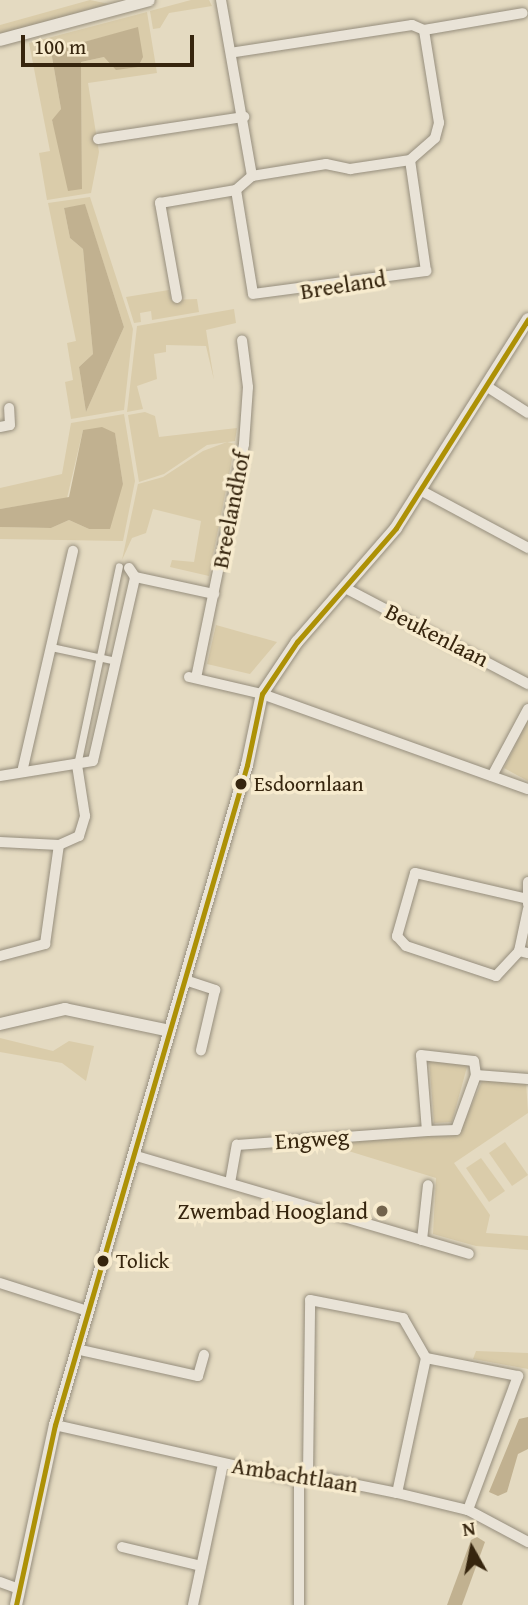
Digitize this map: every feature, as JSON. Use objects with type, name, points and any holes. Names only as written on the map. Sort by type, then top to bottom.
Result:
[{"type":"street","points":[[0,40],[149,0]]},
{"type":"street","points":[[221,0],[235,52],[252,176]]},
{"type":"street","points":[[235,52],[412,24],[424,30],[523,13]]},
{"type":"street","points":[[177,298],[160,203],[236,190],[252,176],[326,163],[350,169],[410,160],[435,138],[439,123],[424,30]]},
{"type":"street","points":[[99,139],[244,117]]},
{"type":"street","name":"Breeland","points":[[236,190],[253,294],[402,276],[426,271],[410,160]]},
{"type":"street","points":[[16,1605],[55,1425],[247,765],[262,694],[297,642],[388,539],[528,319]]},
{"type":"street","name":"Breelandhof","points":[[242,340],[248,387],[244,444],[214,594],[192,678],[262,694]]},
{"type":"street","points":[[486,386],[528,413]]},
{"type":"street","points":[[0,427],[10,425],[9,408]]},
{"type":"street","points":[[420,490],[528,548]]},
{"type":"street","points":[[22,772],[73,551]]},
{"type":"street","points":[[128,570],[214,594]]},
{"type":"street","points":[[0,840],[59,845],[79,836],[85,816],[76,765],[100,658],[128,570]]},
{"type":"street","points":[[0,776],[93,761],[117,662],[128,570]]},
{"type":"street","name":"Beukenlaan","points":[[345,588],[528,684]]},
{"type":"street","points":[[51,647],[117,662]]},
{"type":"street","points":[[262,694],[528,789]]},
{"type":"street","points":[[492,776],[528,709]]},
{"type":"street","points":[[0,956],[45,944],[59,845]]},
{"type":"street","points":[[528,882],[528,899],[528,909],[524,952],[496,976],[406,946],[398,929],[415,873],[528,899]]},
{"type":"street","points":[[185,980],[215,989],[201,1050]]},
{"type":"street","points":[[0,1024],[65,1009],[170,1031]]},
{"type":"street","points":[[427,1131],[421,1055],[474,1061],[476,1075],[528,1079]]},
{"type":"street","name":"Engweg","points":[[230,1183],[237,1145],[456,1130],[476,1075]]},
{"type":"street","points":[[134,1156],[469,1254]]},
{"type":"street","points":[[422,1240],[428,1185]]},
{"type":"street","points":[[0,1283],[87,1311]]},
{"type":"street","points":[[299,1605],[310,1300],[403,1318],[426,1358],[397,1493]]},
{"type":"street","points":[[76,1349],[198,1376],[204,1355]]},
{"type":"street","points":[[426,1358],[518,1376],[468,1510]]},
{"type":"street","name":"Ambachtlaan","points":[[55,1425],[223,1464],[397,1493],[468,1510],[528,1542]]},
{"type":"street","points":[[193,1605],[223,1464]]},
{"type":"street","points":[[122,1547],[201,1566]]},
{"type":"street","points":[[0,1582],[19,1589]]},
{"type":"shaded area","points":[[90,0],[109,4],[0,34],[0,25]]},
{"type":"shaded area","points":[[191,0],[209,0],[212,6],[169,13],[160,28],[153,29],[150,11]]},
{"type":"shaded area","points":[[147,12],[157,73],[88,83],[99,152],[91,193],[47,200],[39,153],[50,151],[29,43]],"holes":[[[133,29],[104,57],[81,62],[82,188],[52,121],[61,109],[51,51]]]},
{"type":"shaded area","points":[[138,27],[143,57],[138,67],[116,70],[104,57],[81,62],[82,189],[68,191],[52,120],[61,109],[51,51]]},
{"type":"shaded area","points":[[90,197],[133,329],[124,410],[71,419],[65,382],[73,380],[67,343],[76,341],[48,203]],"holes":[[[85,205],[124,327],[86,412],[79,367],[93,354],[83,249],[70,238],[64,208]]]},
{"type":"shaded area","points":[[85,204],[124,327],[86,412],[79,367],[93,354],[83,249],[70,238],[64,208]]},
{"type":"shaded area","points":[[169,290],[171,300],[197,299],[199,312],[152,320],[151,311],[140,313],[141,322],[134,323],[126,297]]},
{"type":"shaded area","points":[[234,309],[236,323],[206,330],[214,380],[206,346],[166,345],[166,352],[154,354],[157,379],[137,386],[143,409],[127,412],[137,326]]},
{"type":"shaded area","points":[[145,412],[155,416],[159,437],[237,428],[235,441],[207,445],[164,474],[139,482],[128,415]]},
{"type":"shaded area","points":[[124,414],[135,481],[123,541],[0,539],[0,527],[51,528],[69,520],[89,529],[123,484],[115,434],[83,430],[67,498],[0,509],[0,488],[62,474],[71,423]]},
{"type":"shaded area","points":[[102,427],[115,433],[123,484],[110,529],[89,529],[69,520],[51,528],[0,527],[0,509],[69,497],[83,430]]},
{"type":"shaded area","points":[[227,442],[235,444],[209,576],[170,567],[172,560],[194,562],[201,521],[153,509],[146,533],[132,538],[122,560],[138,484],[163,477],[203,451]]},
{"type":"shaded area","points":[[216,625],[277,642],[250,674],[207,664]]},
{"type":"shaded area","points":[[528,719],[528,781],[504,768]]},
{"type":"shaded area","points":[[0,1038],[53,1051],[69,1041],[94,1046],[86,1081],[62,1063],[0,1052]]},
{"type":"shaded area","points":[[429,1059],[468,1063],[452,1122],[434,1123]]},
{"type":"shaded area","points":[[483,1079],[526,1081],[528,1113],[454,1163],[490,1215],[486,1233],[528,1236],[528,1250],[476,1246],[433,1234],[436,1178],[342,1149],[343,1141],[459,1134]]},
{"type":"shaded area","points":[[505,1142],[528,1175],[512,1186],[489,1153]]},
{"type":"shaded area","points":[[481,1158],[505,1191],[489,1202],[466,1168]]},
{"type":"shaded area","points":[[476,1351],[528,1353],[528,1369],[473,1359]]},
{"type":"shaded area","points":[[528,1417],[528,1449],[518,1454],[507,1492],[498,1496],[489,1492],[519,1419]]},
{"type":"shaded area","points":[[477,1537],[485,1542],[462,1605],[447,1605],[471,1540]]},
{"type":"transit line","points":[[16,1605],[55,1425],[247,765],[262,694],[297,642],[396,528],[528,319]]},
{"type":"place","name":"Esdoornlaan","points":[[241,784]]},
{"type":"place","name":"Zwembad Hoogland","points":[[382,1211]]},
{"type":"place","name":"Tolick","points":[[103,1261]]}]
